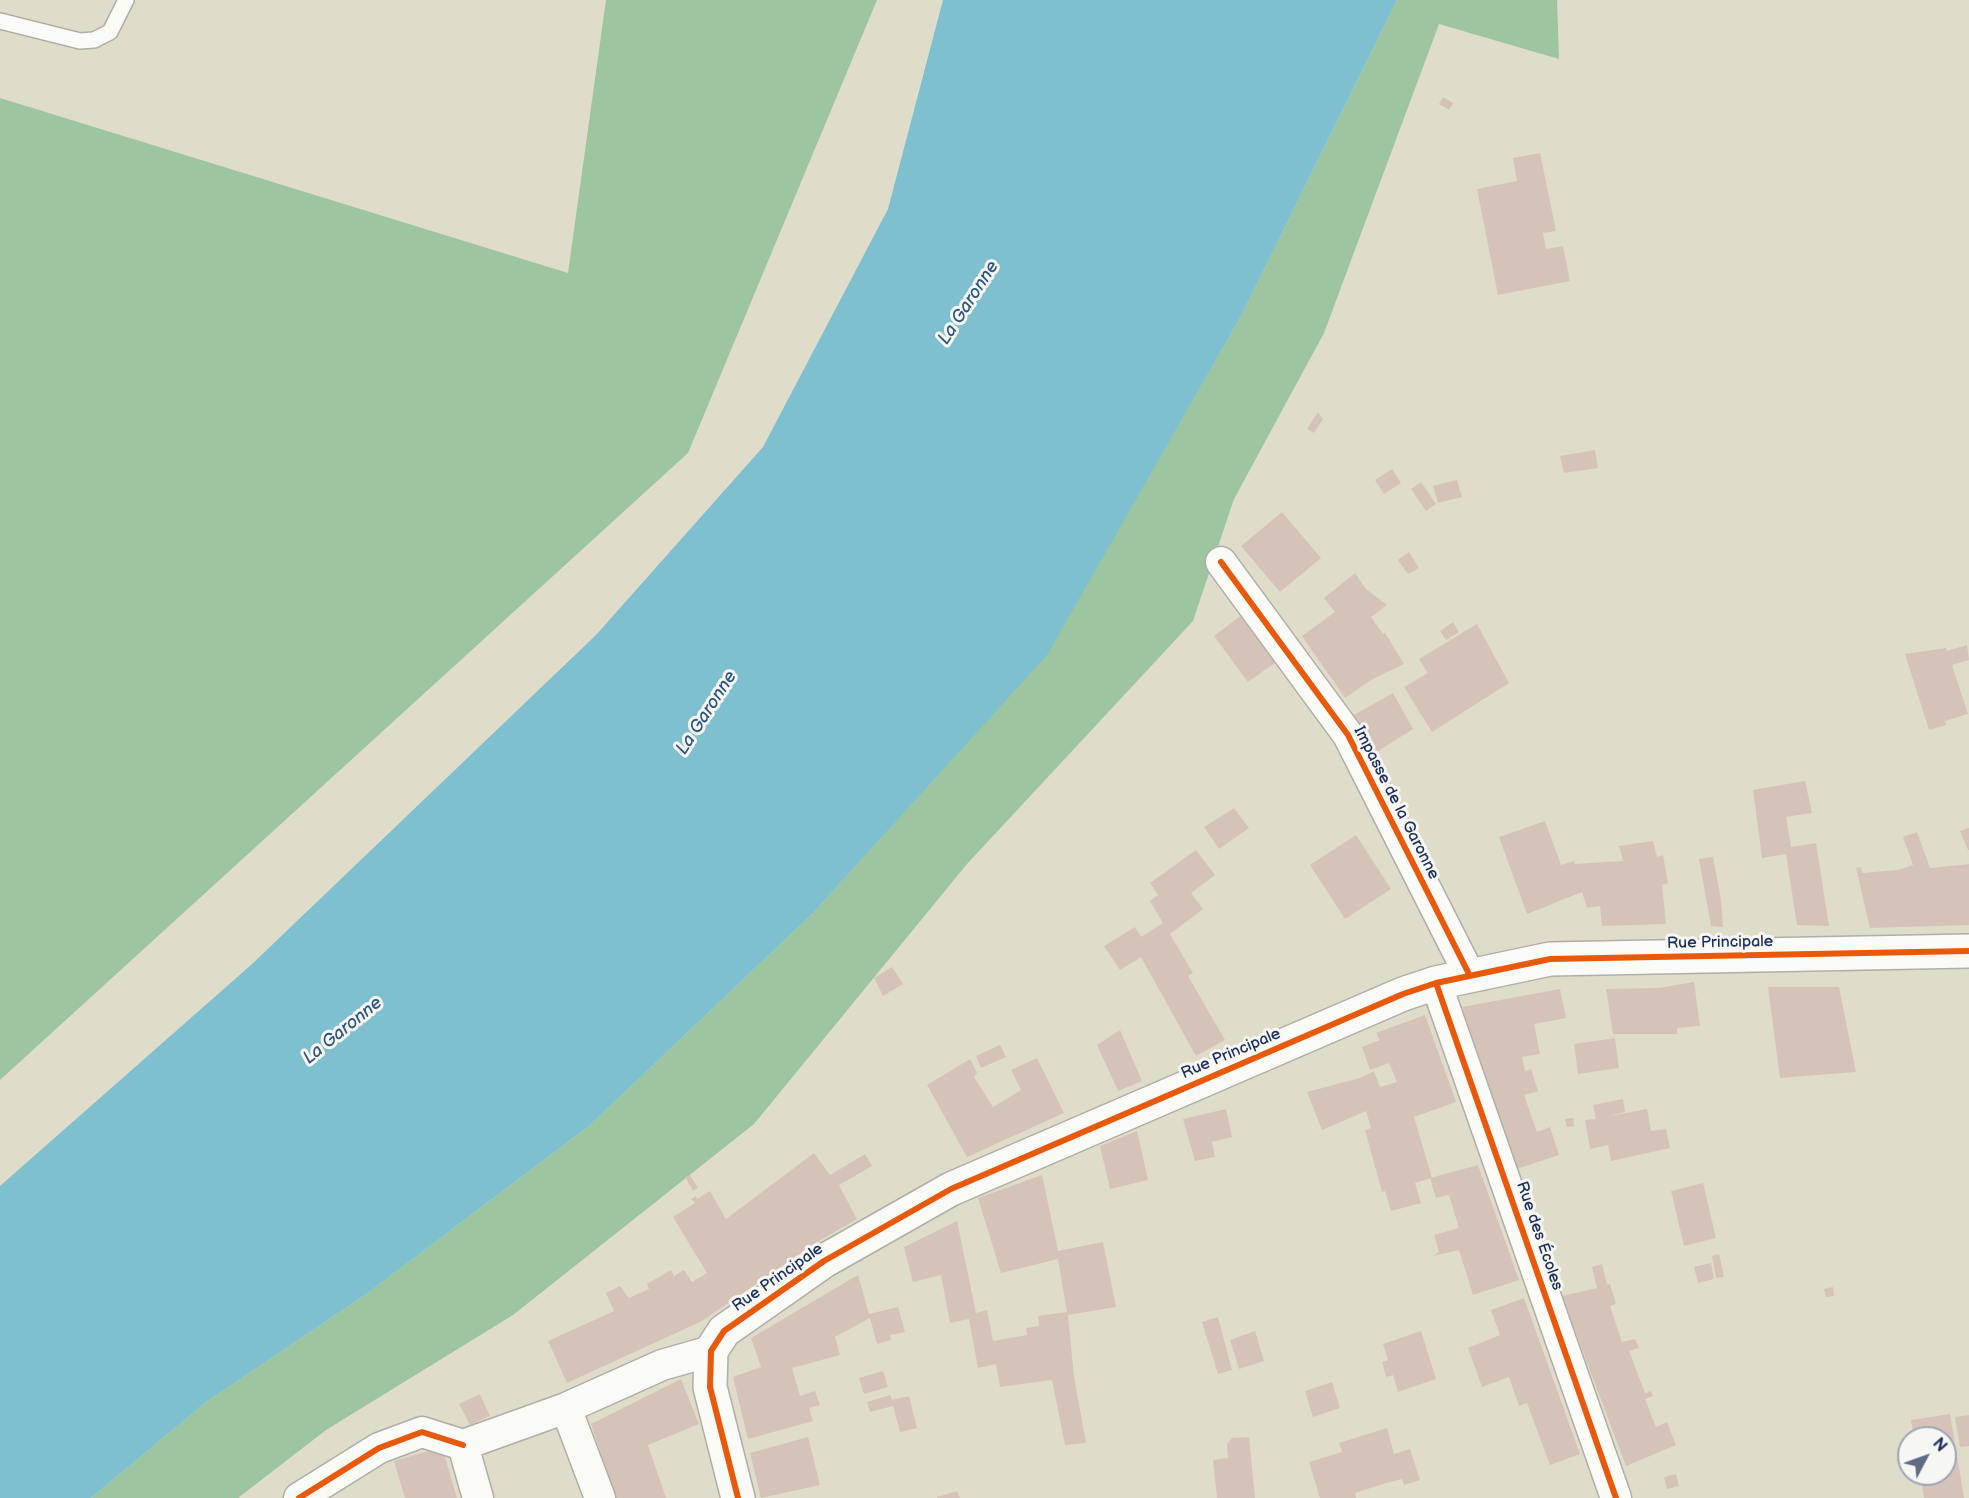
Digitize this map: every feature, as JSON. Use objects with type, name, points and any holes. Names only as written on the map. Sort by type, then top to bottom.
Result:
[{"type":"street","name":"Impasse de la Garonne","points":[[1221,562],[1348,735],[1470,976]]},
{"type":"street","name":"Rue Principale","points":[[711,1351],[724,1331],[824,1261],[951,1189],[1403,994],[1436,983],[1550,959],[1969,951]]},
{"type":"street","name":"Rue des Écoles","points":[[1436,983],[1616,1498]]},
{"type":"street","points":[[299,1498],[378,1448],[422,1432],[463,1445],[566,1407],[662,1365],[711,1351],[710,1387],[738,1498]]},
{"type":"street","points":[[566,1407],[600,1498]]},
{"type":"street","points":[[463,1445],[478,1498]]},
{"type":"lane","points":[[0,21],[80,41],[94,40],[110,32],[126,0]]},
{"type":"green space","points":[[606,0],[877,0],[688,453],[0,1080],[0,98],[568,273]]},
{"type":"green space","points":[[1397,0],[1557,0],[1559,59],[1439,24],[1324,333],[1234,499],[1193,621],[967,864],[754,1124],[513,1315],[326,1430],[238,1498],[91,1498],[206,1402],[365,1295],[589,1126],[812,914],[1046,655],[1241,316]]},
{"type":"water","name":"La Garonne","points":[[943,0],[1397,0],[1241,316],[1047,655],[812,914],[589,1126],[365,1295],[206,1402],[91,1498],[0,1498],[0,1186],[251,965],[596,635],[763,447],[888,209]]},
{"type":"building","points":[[1443,97],[1453,103],[1449,110],[1439,104]]},
{"type":"building","points":[[1540,153],[1556,231],[1543,233],[1546,249],[1563,246],[1570,281],[1498,295],[1477,189],[1517,181],[1513,158]]},
{"type":"building","points":[[1318,412],[1323,419],[1314,433],[1307,429]]},
{"type":"building","points":[[1595,450],[1598,468],[1564,473],[1560,456]]},
{"type":"building","points":[[1392,469],[1401,483],[1384,494],[1375,480]]},
{"type":"building","points":[[1457,480],[1462,497],[1438,503],[1433,486]]},
{"type":"building","points":[[1421,482],[1436,504],[1426,511],[1411,489]]},
{"type":"building","points":[[1282,512],[1321,558],[1280,592],[1241,546]]},
{"type":"building","points":[[1409,552],[1419,568],[1408,574],[1398,560]]},
{"type":"building","points":[[1355,573],[1366,589],[1387,605],[1371,617],[1383,634],[1385,633],[1404,664],[1371,680],[1345,698],[1302,636],[1335,612],[1324,598]]},
{"type":"building","points":[[1240,616],[1276,662],[1248,682],[1214,636]]},
{"type":"building","points":[[1453,622],[1459,632],[1446,640],[1440,631]]},
{"type":"building","points":[[1477,624],[1509,683],[1432,732],[1404,687],[1428,673],[1419,659]]},
{"type":"building","points":[[1967,645],[1969,660],[1952,665],[1968,714],[1945,721],[1946,725],[1929,730],[1905,654],[1946,648],[1947,651]]},
{"type":"building","points":[[1393,693],[1413,729],[1375,753],[1354,715]]},
{"type":"building","points":[[1805,781],[1812,813],[1786,817],[1791,847],[1816,843],[1829,926],[1797,925],[1786,854],[1762,858],[1753,790]]},
{"type":"building","points":[[1234,808],[1249,828],[1219,849],[1204,827]]},
{"type":"building","points":[[1545,821],[1561,865],[1574,861],[1575,864],[1623,861],[1619,846],[1653,841],[1657,857],[1663,855],[1668,883],[1662,885],[1666,924],[1602,926],[1600,906],[1587,908],[1582,892],[1527,914],[1499,837]]},
{"type":"building","points":[[1969,828],[1969,850],[1968,850],[1960,831]]},
{"type":"building","points":[[1917,832],[1930,868],[1969,864],[1969,925],[1870,928],[1856,868],[1861,867],[1862,873],[1898,870],[1913,865],[1903,837]]},
{"type":"building","points":[[1356,835],[1391,889],[1345,919],[1310,865]]},
{"type":"building","points":[[1196,850],[1215,875],[1191,893],[1203,909],[1170,934],[1193,973],[1188,976],[1225,1040],[1196,1056],[1141,957],[1120,970],[1104,946],[1135,927],[1141,937],[1163,923],[1150,901],[1158,895],[1150,883]]},
{"type":"building","points":[[1713,857],[1721,900],[1723,927],[1711,926],[1699,859]]},
{"type":"building","points":[[892,967],[903,984],[883,996],[874,978]]},
{"type":"building","points":[[1694,982],[1700,1026],[1677,1028],[1677,1034],[1613,1034],[1606,989],[1659,988]]},
{"type":"building","points":[[1768,987],[1839,987],[1856,1072],[1780,1078]]},
{"type":"building","points":[[1560,989],[1566,1018],[1534,1024],[1540,1054],[1522,1057],[1525,1071],[1531,1069],[1538,1091],[1524,1095],[1537,1132],[1550,1127],[1559,1155],[1517,1169],[1462,1007]]},
{"type":"building","points":[[1425,1015],[1456,1102],[1414,1117],[1432,1178],[1415,1183],[1421,1203],[1391,1211],[1385,1191],[1382,1192],[1365,1130],[1371,1128],[1366,1111],[1322,1130],[1307,1092],[1360,1078],[1374,1071],[1380,1087],[1397,1082],[1389,1063],[1370,1070],[1362,1047],[1380,1040],[1376,1033]]},
{"type":"building","points":[[1120,1030],[1142,1081],[1118,1091],[1097,1045]]},
{"type":"building","points":[[1615,1038],[1619,1068],[1578,1074],[1574,1044]]},
{"type":"building","points":[[1000,1045],[1006,1057],[981,1068],[976,1056]]},
{"type":"building","points":[[1037,1058],[1064,1113],[967,1157],[927,1085],[970,1059],[977,1073],[974,1077],[993,1107],[1021,1090],[1011,1070]]},
{"type":"building","points":[[1623,1099],[1625,1112],[1606,1117],[1647,1109],[1651,1131],[1666,1129],[1670,1148],[1611,1161],[1608,1145],[1590,1149],[1585,1120],[1596,1119],[1593,1105]]},
{"type":"building","points":[[1226,1109],[1232,1137],[1212,1142],[1215,1157],[1195,1161],[1183,1119]]},
{"type":"building","points":[[1573,1118],[1574,1126],[1567,1127],[1565,1119]]},
{"type":"building","points":[[1137,1131],[1148,1180],[1110,1189],[1100,1146]]},
{"type":"building","points":[[814,1153],[830,1175],[865,1154],[872,1166],[839,1185],[857,1219],[819,1241],[702,1321],[567,1383],[548,1341],[614,1311],[606,1293],[620,1286],[629,1298],[649,1289],[647,1284],[671,1270],[674,1276],[684,1270],[692,1282],[707,1273],[673,1217],[695,1203],[691,1199],[696,1196],[697,1199],[710,1191],[726,1219]]},
{"type":"building","points":[[1478,1165],[1519,1280],[1473,1295],[1459,1250],[1433,1256],[1439,1252],[1434,1235],[1459,1228],[1449,1195],[1436,1198],[1430,1178]]},
{"type":"building","points":[[690,1175],[698,1188],[693,1191],[685,1177]]},
{"type":"building","points":[[1042,1175],[1058,1251],[1103,1242],[1116,1307],[1068,1315],[1074,1377],[1086,1443],[1065,1445],[1052,1380],[1000,1387],[996,1364],[978,1368],[969,1319],[950,1323],[941,1275],[913,1282],[904,1247],[957,1221],[976,1313],[987,1310],[993,1341],[1027,1335],[1026,1328],[1039,1326],[1038,1316],[1067,1312],[1058,1259],[1001,1273],[978,1198]]},
{"type":"building","points":[[1703,1183],[1716,1238],[1684,1246],[1671,1191]]},
{"type":"building","points":[[1719,1254],[1724,1277],[1716,1278],[1712,1256]]},
{"type":"building","points":[[1711,1263],[1714,1279],[1698,1283],[1694,1267]]},
{"type":"building","points":[[1602,1264],[1607,1285],[1610,1284],[1616,1304],[1610,1306],[1622,1342],[1635,1339],[1639,1348],[1629,1351],[1645,1393],[1651,1391],[1653,1396],[1645,1399],[1656,1427],[1667,1422],[1676,1445],[1626,1466],[1562,1296],[1597,1288],[1592,1267]]},
{"type":"building","points":[[858,1275],[869,1314],[898,1307],[905,1332],[890,1335],[891,1340],[877,1344],[870,1318],[835,1337],[840,1355],[792,1368],[800,1396],[815,1391],[820,1405],[809,1408],[813,1421],[748,1439],[733,1377],[761,1367],[751,1338]]},
{"type":"building","points":[[1833,1287],[1834,1296],[1826,1297],[1824,1289]]},
{"type":"building","points":[[1524,1298],[1580,1454],[1550,1465],[1527,1403],[1519,1406],[1509,1377],[1482,1387],[1468,1348],[1500,1335],[1491,1310]]},
{"type":"building","points":[[1218,1317],[1232,1370],[1218,1374],[1202,1322]]},
{"type":"building","points":[[1255,1331],[1264,1361],[1239,1369],[1230,1340]]},
{"type":"building","points":[[1421,1331],[1436,1379],[1398,1392],[1393,1375],[1386,1377],[1382,1362],[1388,1360],[1383,1344]]},
{"type":"building","points":[[883,1371],[888,1387],[864,1394],[859,1378]]},
{"type":"building","points":[[681,1379],[699,1424],[648,1445],[666,1498],[616,1498],[591,1424]]},
{"type":"building","points":[[1332,1382],[1340,1408],[1313,1417],[1305,1391]]},
{"type":"building","points":[[480,1394],[490,1416],[470,1425],[459,1404]]},
{"type":"building","points":[[890,1395],[892,1400],[909,1396],[917,1428],[900,1432],[893,1406],[870,1412],[867,1402]]},
{"type":"building","points":[[1950,1414],[1952,1426],[1912,1426],[1911,1420]]},
{"type":"building","points":[[1969,1415],[1969,1446],[1960,1447],[1955,1417]]},
{"type":"building","points":[[1387,1428],[1394,1454],[1410,1449],[1420,1480],[1404,1485],[1402,1479],[1386,1483],[1355,1493],[1356,1498],[1320,1498],[1309,1462],[1342,1452],[1339,1443]]},
{"type":"building","points":[[808,1437],[820,1485],[761,1498],[750,1453]]},
{"type":"building","points":[[1249,1437],[1255,1498],[1217,1498],[1213,1460],[1228,1458],[1227,1444],[1232,1438]]},
{"type":"building","points":[[442,1447],[457,1498],[405,1498],[394,1461]]},
{"type":"building","points":[[1957,1456],[1964,1498],[1924,1498],[1922,1486],[1957,1486]]},
{"type":"building","points":[[1676,1474],[1679,1486],[1667,1489],[1664,1477]]},
{"type":"building","points":[[957,1491],[960,1498],[937,1498],[937,1497]]},
{"type":"cycle path","points":[[1221,562],[1348,735],[1470,976]]},
{"type":"cycle path","points":[[738,1498],[710,1387],[711,1351],[724,1331],[824,1261],[951,1189],[1403,994],[1436,983],[1550,959],[1969,951]]},
{"type":"cycle path","points":[[1436,983],[1616,1498]]},
{"type":"cycle path","points":[[299,1498],[379,1448],[422,1432],[463,1445]]}]
